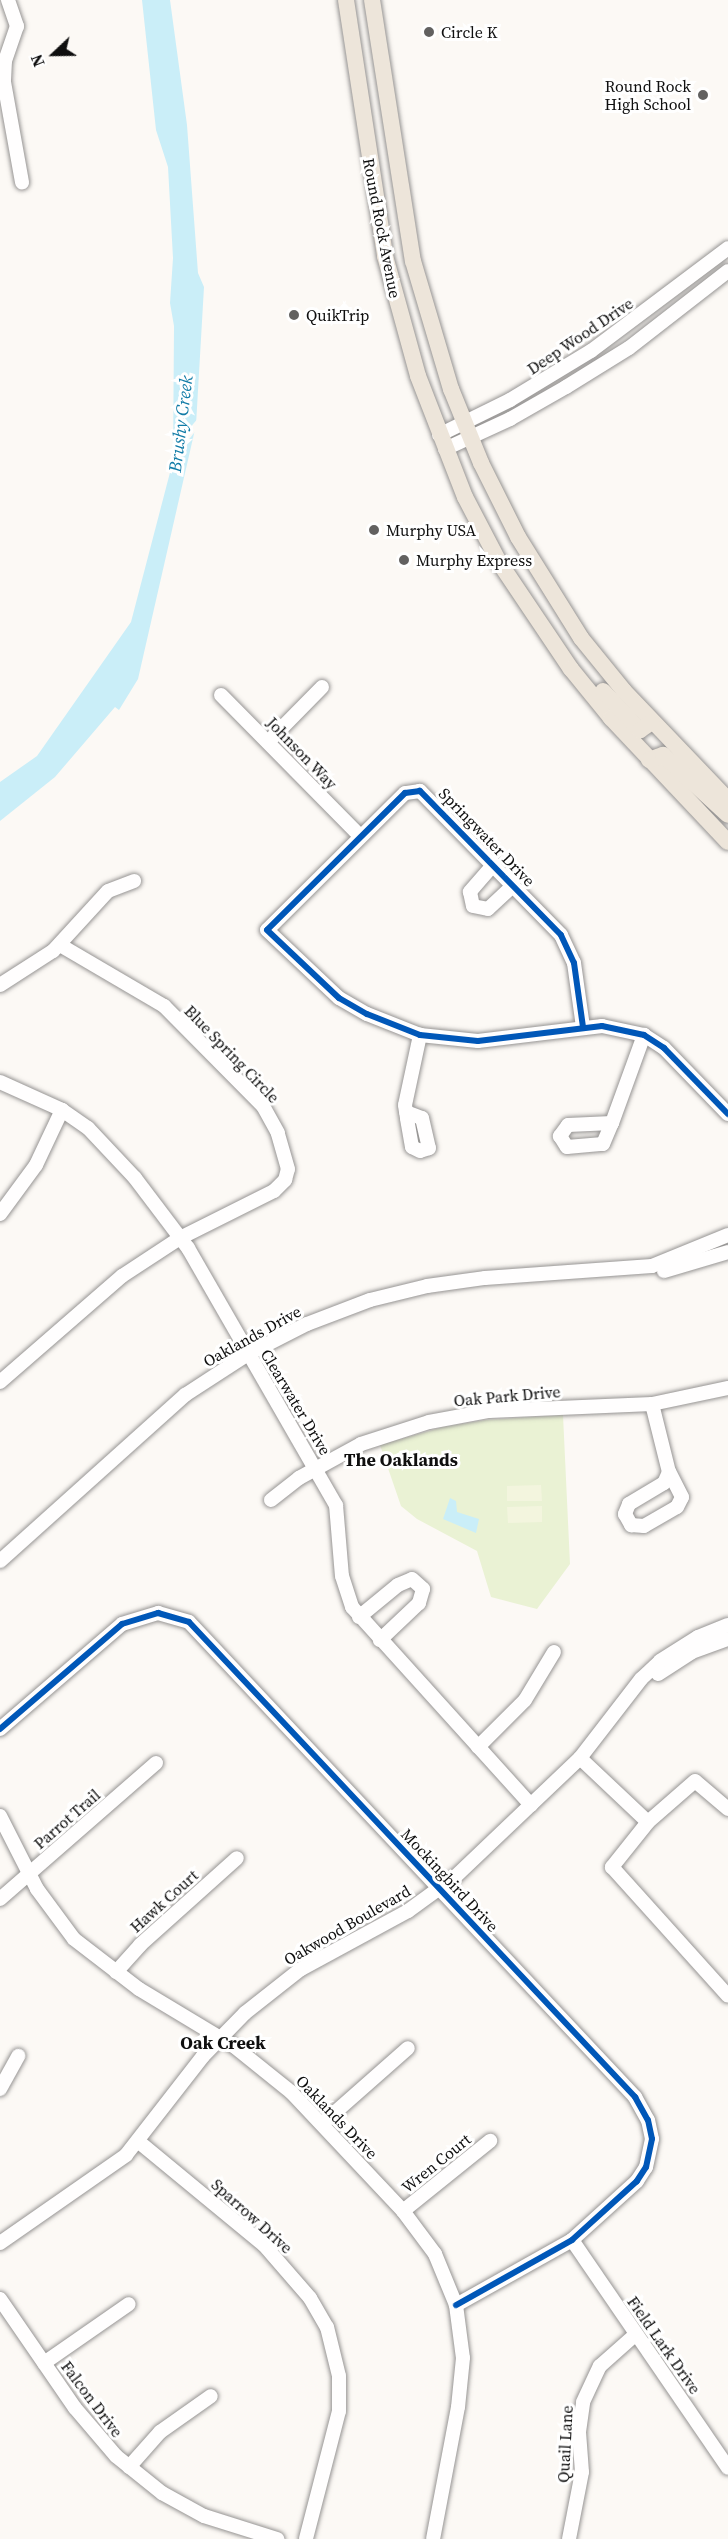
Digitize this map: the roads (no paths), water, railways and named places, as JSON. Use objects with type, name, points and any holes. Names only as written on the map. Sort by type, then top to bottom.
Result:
[{"type":"main road","name":"Round Rock Avenue","points":[[346,0],[385,256],[418,376],[442,442],[482,532],[544,631],[596,701],[728,842]]},
{"type":"main road","name":"Round Rock Avenue","points":[[372,0],[409,245],[435,339],[467,431],[503,509],[568,618],[652,722],[728,800]]},
{"type":"main road","points":[[544,631],[561,639],[636,727],[643,730],[652,722]]},
{"type":"main road","points":[[649,760],[663,755],[728,815]]},
{"type":"street","points":[[8,0],[17,26],[6,61],[4,82],[22,182]]},
{"type":"street","name":"Deep Wood Drive","points":[[467,431],[591,351],[728,248]]},
{"type":"street","name":"Deep Wood Drive","points":[[442,442],[535,405],[629,348],[728,271]]},
{"type":"street","points":[[268,742],[322,687]]},
{"type":"street","name":"Johnson Way","points":[[221,695],[359,835]]},
{"type":"street","name":"Springwater Drive","points":[[420,1035],[367,1014],[339,998],[267,930],[359,835],[405,793],[420,790],[556,929],[568,948],[583,1027]]},
{"type":"street","points":[[494,864],[470,892],[473,906],[488,909],[514,885]]},
{"type":"street","points":[[0,985],[60,945],[108,891],[134,881]]},
{"type":"street","name":"Blue Spring Circle","points":[[0,1382],[96,1296],[180,1238],[280,1187],[288,1164],[278,1133],[263,1106],[164,1006],[60,945]]},
{"type":"street","points":[[406,1112],[404,1094],[420,1035],[488,1041],[583,1027],[616,1027],[644,1035],[664,1048],[728,1114]]},
{"type":"street","points":[[612,1123],[644,1035]]},
{"type":"street","name":"Clearwater Drive","points":[[0,1082],[62,1110],[88,1128],[124,1166],[180,1238],[213,1286],[248,1354],[336,1505],[343,1583],[359,1617],[531,1805]]},
{"type":"street","points":[[0,1214],[4,1195],[36,1165],[62,1110]]},
{"type":"street","name":"Oaklands Drive","points":[[581,1273],[666,1262],[728,1235]]},
{"type":"street","name":"Oaklands Drive","points":[[0,1561],[185,1395],[248,1354],[330,1314],[394,1293],[485,1278],[581,1273],[652,1274],[728,1251]]},
{"type":"street","name":"Oak Park Drive","points":[[271,1500],[316,1469],[383,1436],[463,1415],[652,1404],[728,1388]]},
{"type":"street","points":[[652,1404],[669,1472]]},
{"type":"street","points":[[359,1617],[398,1585],[412,1579],[423,1589],[419,1603],[380,1640]]},
{"type":"street","name":"Mockingbird Drive","points":[[0,1729],[122,1624],[148,1613],[171,1614],[198,1630],[635,2097],[648,2120],[650,2152],[638,2181],[572,2240],[456,2306]]},
{"type":"street","name":"Oakwood Boulevard","points":[[0,2243],[113,2166],[138,2142],[219,2038],[301,1969],[408,1911],[439,1888],[580,1758],[625,1699],[660,1661],[698,1636],[728,1625]]},
{"type":"street","name":"Oakwood Boulevard","points":[[625,1699],[682,1658],[728,1639]]},
{"type":"street","points":[[478,1747],[525,1700],[554,1652]]},
{"type":"street","points":[[580,1758],[648,1822]]},
{"type":"street","name":"Parrot Trail","points":[[0,1899],[156,1763]]},
{"type":"street","points":[[728,1809],[695,1781],[648,1822],[612,1867],[728,1996]]},
{"type":"street","name":"Oaklands Drive","points":[[0,1816],[29,1874],[62,1926],[87,1951],[116,1972],[219,2038],[273,2077],[323,2123],[403,2211],[435,2254],[456,2306],[463,2358],[462,2383],[433,2539]]},
{"type":"street","name":"Hawk Court","points":[[116,1972],[140,1945],[237,1858]]},
{"type":"street","points":[[323,2123],[408,2048]]},
{"type":"street","points":[[0,2089],[18,2056]]},
{"type":"street","name":"Wren Court","points":[[403,2211],[490,2140]]},
{"type":"street","name":"Sparrow Drive","points":[[138,2142],[264,2246],[310,2298],[327,2327],[339,2376],[339,2411],[306,2539]]},
{"type":"street","name":"Field Lark Drive","points":[[572,2240],[728,2468]]},
{"type":"street","name":"Falcon Drive","points":[[0,2299],[95,2434],[129,2467],[162,2493],[204,2516],[277,2539]]},
{"type":"street","points":[[44,2363],[129,2304]]},
{"type":"street","name":"Quail Lane","points":[[569,2539],[582,2472],[579,2432],[583,2402],[600,2366],[636,2334]]},
{"type":"street","points":[[129,2467],[160,2432],[211,2396]]},
{"type":"water","name":"Brushy Creek","points":[[142,0],[170,0],[187,125],[198,273],[204,287],[196,425],[138,679],[119,710],[115,707],[55,777],[0,821],[0,782],[37,756],[131,622],[173,461],[174,326],[170,303],[173,258],[168,167],[156,130]]},
{"type":"water","points":[[450,1498],[456,1501],[457,1512],[479,1519],[476,1533],[443,1519]]},
{"type":"place","name":"Circle K","points":[[429,32]]},
{"type":"place","name":"Round Rock High School","points":[[703,95]]},
{"type":"place","name":"QuikTrip","points":[[294,315]]},
{"type":"place","name":"Murphy USA","points":[[374,530]]},
{"type":"place","name":"Murphy Express","points":[[404,560]]},
{"type":"district","name":"The Oaklands","points":[[401,1460]]},
{"type":"district","name":"Oak Creek","points":[[223,2043]]}]
